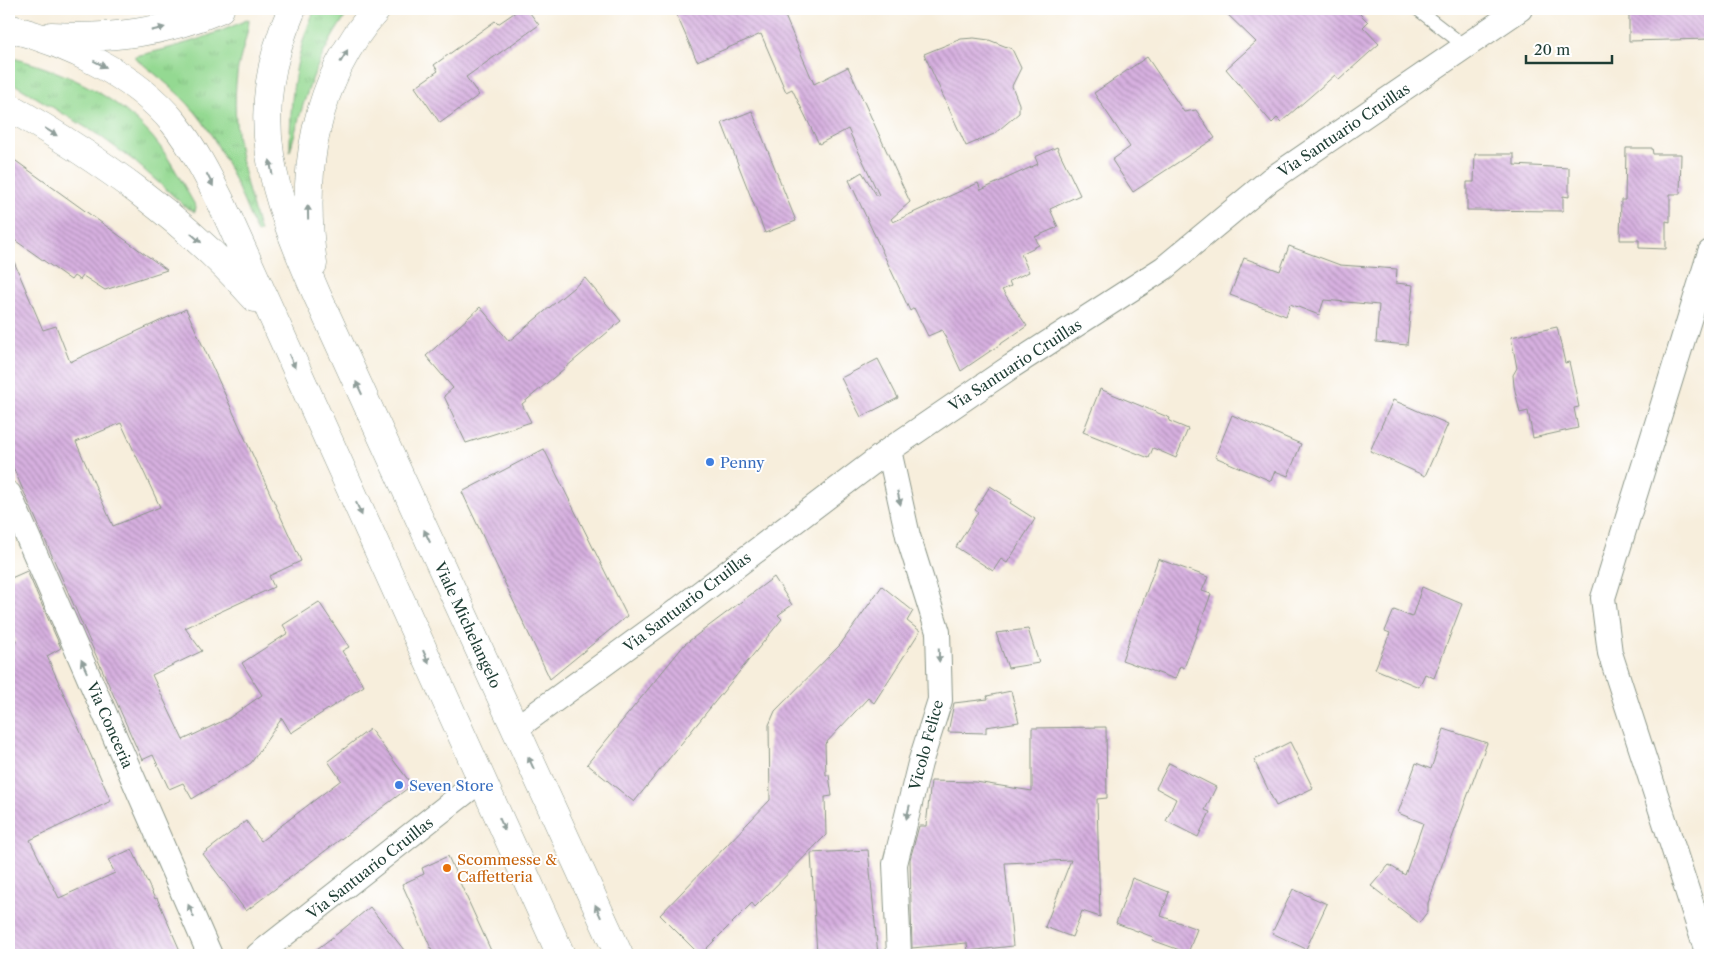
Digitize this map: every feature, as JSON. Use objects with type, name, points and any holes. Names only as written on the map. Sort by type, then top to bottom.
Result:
[{"type":"street","points":[[40,36],[118,37],[181,23],[220,9]]},
{"type":"street","name":"Viale Michelangelo","points":[[292,9],[270,77],[267,133],[275,188],[288,226],[317,295],[618,955]]},
{"type":"street","points":[[317,295],[308,214],[311,150],[322,106],[339,64],[353,40],[378,9]]},
{"type":"street","name":"Via Santuario Cruillas","points":[[515,728],[674,613],[889,450],[1012,366],[1164,268],[1270,180],[1520,9]]},
{"type":"street","points":[[9,28],[40,36],[109,69],[136,89],[173,122],[192,147],[207,174],[272,316],[561,955]]},
{"type":"street","points":[[9,107],[89,155],[141,192],[209,249],[272,316]]},
{"type":"street","points":[[1708,955],[1610,653],[1603,598],[1710,252]]},
{"type":"street","name":"Vicolo Felice","points":[[889,450],[908,536],[938,632],[940,700],[920,763],[895,864],[899,955]]},
{"type":"street","name":"Via Conceria","points":[[9,494],[210,955]]},
{"type":"street","name":"Via Santuario Cruillas","points":[[258,955],[482,779]]},
{"type":"lane","points":[[1422,11],[1466,47]]},
{"type":"green space","points":[[315,9],[351,9],[329,42],[313,77],[300,114],[290,152],[292,96],[298,61]]},
{"type":"green space","points":[[249,19],[237,74],[235,94],[240,154],[260,232],[257,233],[226,162],[203,122],[180,96],[135,58],[135,56],[207,36]]},
{"type":"green space","points":[[9,57],[47,68],[83,84],[100,93],[132,116],[154,138],[167,157],[196,207],[195,212],[187,208],[133,160],[100,136],[9,81]]},
{"type":"building","points":[[520,9],[527,9],[539,25],[466,77],[479,95],[440,123],[415,87],[438,71],[434,65],[495,21],[498,24]]},
{"type":"building","points":[[674,9],[782,9],[814,84],[848,67],[910,202],[891,219],[893,222],[978,183],[981,190],[1038,164],[1035,157],[1057,147],[1080,195],[1050,209],[1058,227],[1035,237],[1039,245],[1021,254],[1029,272],[1009,281],[1011,286],[1002,290],[1027,326],[961,371],[942,330],[928,336],[914,308],[910,311],[849,180],[862,172],[877,196],[879,195],[848,129],[819,144],[792,89],[786,92],[761,34],[697,61]]},
{"type":"building","points":[[1222,9],[1355,9],[1368,22],[1363,27],[1379,44],[1339,80],[1335,75],[1281,122],[1277,118],[1272,123],[1226,69],[1256,42]]},
{"type":"building","points":[[1629,9],[1710,9],[1710,39],[1629,41]]},
{"type":"building","points":[[961,39],[989,40],[1012,49],[1021,68],[1012,86],[1019,104],[1019,113],[994,134],[966,146],[924,54]]},
{"type":"building","points":[[1147,57],[1184,112],[1196,110],[1215,138],[1133,192],[1112,160],[1130,147],[1094,93]]},
{"type":"building","points":[[752,111],[796,221],[765,233],[722,123]]},
{"type":"building","points":[[1626,148],[1652,148],[1653,154],[1681,154],[1680,194],[1670,194],[1670,222],[1666,221],[1666,249],[1639,248],[1639,240],[1620,240],[1621,200],[1625,200]]},
{"type":"building","points":[[1475,154],[1514,154],[1514,165],[1569,168],[1569,197],[1563,196],[1563,211],[1467,210],[1467,182],[1474,182]]},
{"type":"building","points":[[9,156],[167,270],[105,290],[83,276],[80,280],[74,276],[71,280],[9,236]]},
{"type":"building","points":[[1289,246],[1340,265],[1397,269],[1396,283],[1413,285],[1407,345],[1376,342],[1379,305],[1324,300],[1319,315],[1290,304],[1286,316],[1230,295],[1244,258],[1280,271]]},
{"type":"building","points":[[9,250],[43,330],[56,326],[70,362],[186,309],[301,561],[269,576],[274,587],[185,628],[202,651],[152,675],[183,740],[229,718],[262,695],[242,663],[288,633],[283,625],[319,602],[349,647],[342,651],[364,686],[291,733],[282,718],[251,763],[192,799],[183,783],[169,789],[153,755],[142,760],[9,458]],"holes":[[[121,423],[160,507],[113,526],[76,442]]]},
{"type":"building","points":[[585,278],[621,321],[522,404],[531,422],[466,443],[444,396],[453,388],[426,356],[480,307],[509,341]]},
{"type":"building","points":[[1557,327],[1565,363],[1569,362],[1579,407],[1574,408],[1578,428],[1533,438],[1528,411],[1520,413],[1514,386],[1513,375],[1517,368],[1511,337]]},
{"type":"building","points":[[878,359],[898,398],[861,417],[841,378]]},
{"type":"building","points":[[1100,389],[1170,418],[1169,421],[1188,429],[1176,458],[1153,448],[1149,458],[1083,432]]},
{"type":"building","points":[[1393,400],[1448,424],[1425,476],[1370,451]]},
{"type":"building","points":[[1232,415],[1301,444],[1288,476],[1275,471],[1271,481],[1215,457]]},
{"type":"building","points":[[544,449],[627,616],[550,679],[462,492]]},
{"type":"building","points":[[990,486],[1012,500],[1010,503],[1035,519],[1007,563],[1001,559],[993,571],[956,547],[978,512],[975,510]]},
{"type":"building","points":[[1158,559],[1208,577],[1202,591],[1211,594],[1184,668],[1180,666],[1175,679],[1122,660]]},
{"type":"building","points":[[27,571],[61,648],[47,656],[111,801],[30,840],[59,898],[115,873],[108,860],[132,849],[155,899],[157,898],[182,955],[9,955],[9,644],[16,641],[9,624],[9,579]]},
{"type":"building","points":[[774,577],[792,605],[778,615],[782,619],[634,802],[587,764],[685,644]]},
{"type":"building","points":[[882,586],[913,611],[907,621],[920,631],[874,703],[868,698],[825,744],[826,775],[829,775],[832,796],[825,797],[826,835],[755,907],[752,903],[700,955],[660,915],[770,800],[769,725],[775,711],[840,645]]},
{"type":"building","points":[[1422,587],[1462,604],[1434,678],[1425,674],[1419,687],[1375,669],[1390,633],[1385,631],[1394,610],[1412,617]]},
{"type":"building","points":[[1028,629],[1039,663],[1008,668],[996,633]]},
{"type":"building","points":[[1011,691],[1019,722],[986,727],[986,733],[948,732],[954,703],[988,699],[987,696]]},
{"type":"building","points":[[1106,727],[1107,798],[1097,799],[1100,917],[1082,911],[1072,937],[1045,927],[1071,860],[1005,863],[1013,946],[968,951],[967,943],[912,948],[910,859],[919,826],[926,826],[931,781],[976,782],[1032,791],[1032,728]]},
{"type":"building","points":[[370,729],[412,785],[246,911],[203,854],[246,821],[261,841],[341,780],[328,761]]},
{"type":"building","points":[[1444,729],[1487,743],[1428,903],[1428,911],[1419,923],[1371,886],[1389,865],[1405,875],[1423,823],[1398,813],[1416,763],[1431,769]]},
{"type":"building","points":[[1290,742],[1313,788],[1276,806],[1254,760]]},
{"type":"building","points":[[1169,763],[1216,787],[1205,810],[1210,812],[1198,837],[1166,821],[1176,799],[1156,788]]},
{"type":"building","points":[[868,850],[878,955],[817,955],[811,853]]},
{"type":"building","points":[[448,856],[493,955],[434,955],[402,884],[424,874],[422,868]]},
{"type":"building","points":[[1132,878],[1169,892],[1161,916],[1197,929],[1188,953],[1152,940],[1153,937],[1116,923]]},
{"type":"building","points":[[1293,889],[1327,904],[1306,949],[1272,933]]},
{"type":"building","points":[[370,907],[408,955],[309,955],[342,930]]},
{"type":"place","name":"Penny","points":[[710,462]]},
{"type":"place","name":"Seven Store","points":[[399,785]]},
{"type":"place","name":"Scommesse & Caffetteria","points":[[447,868]]}]
